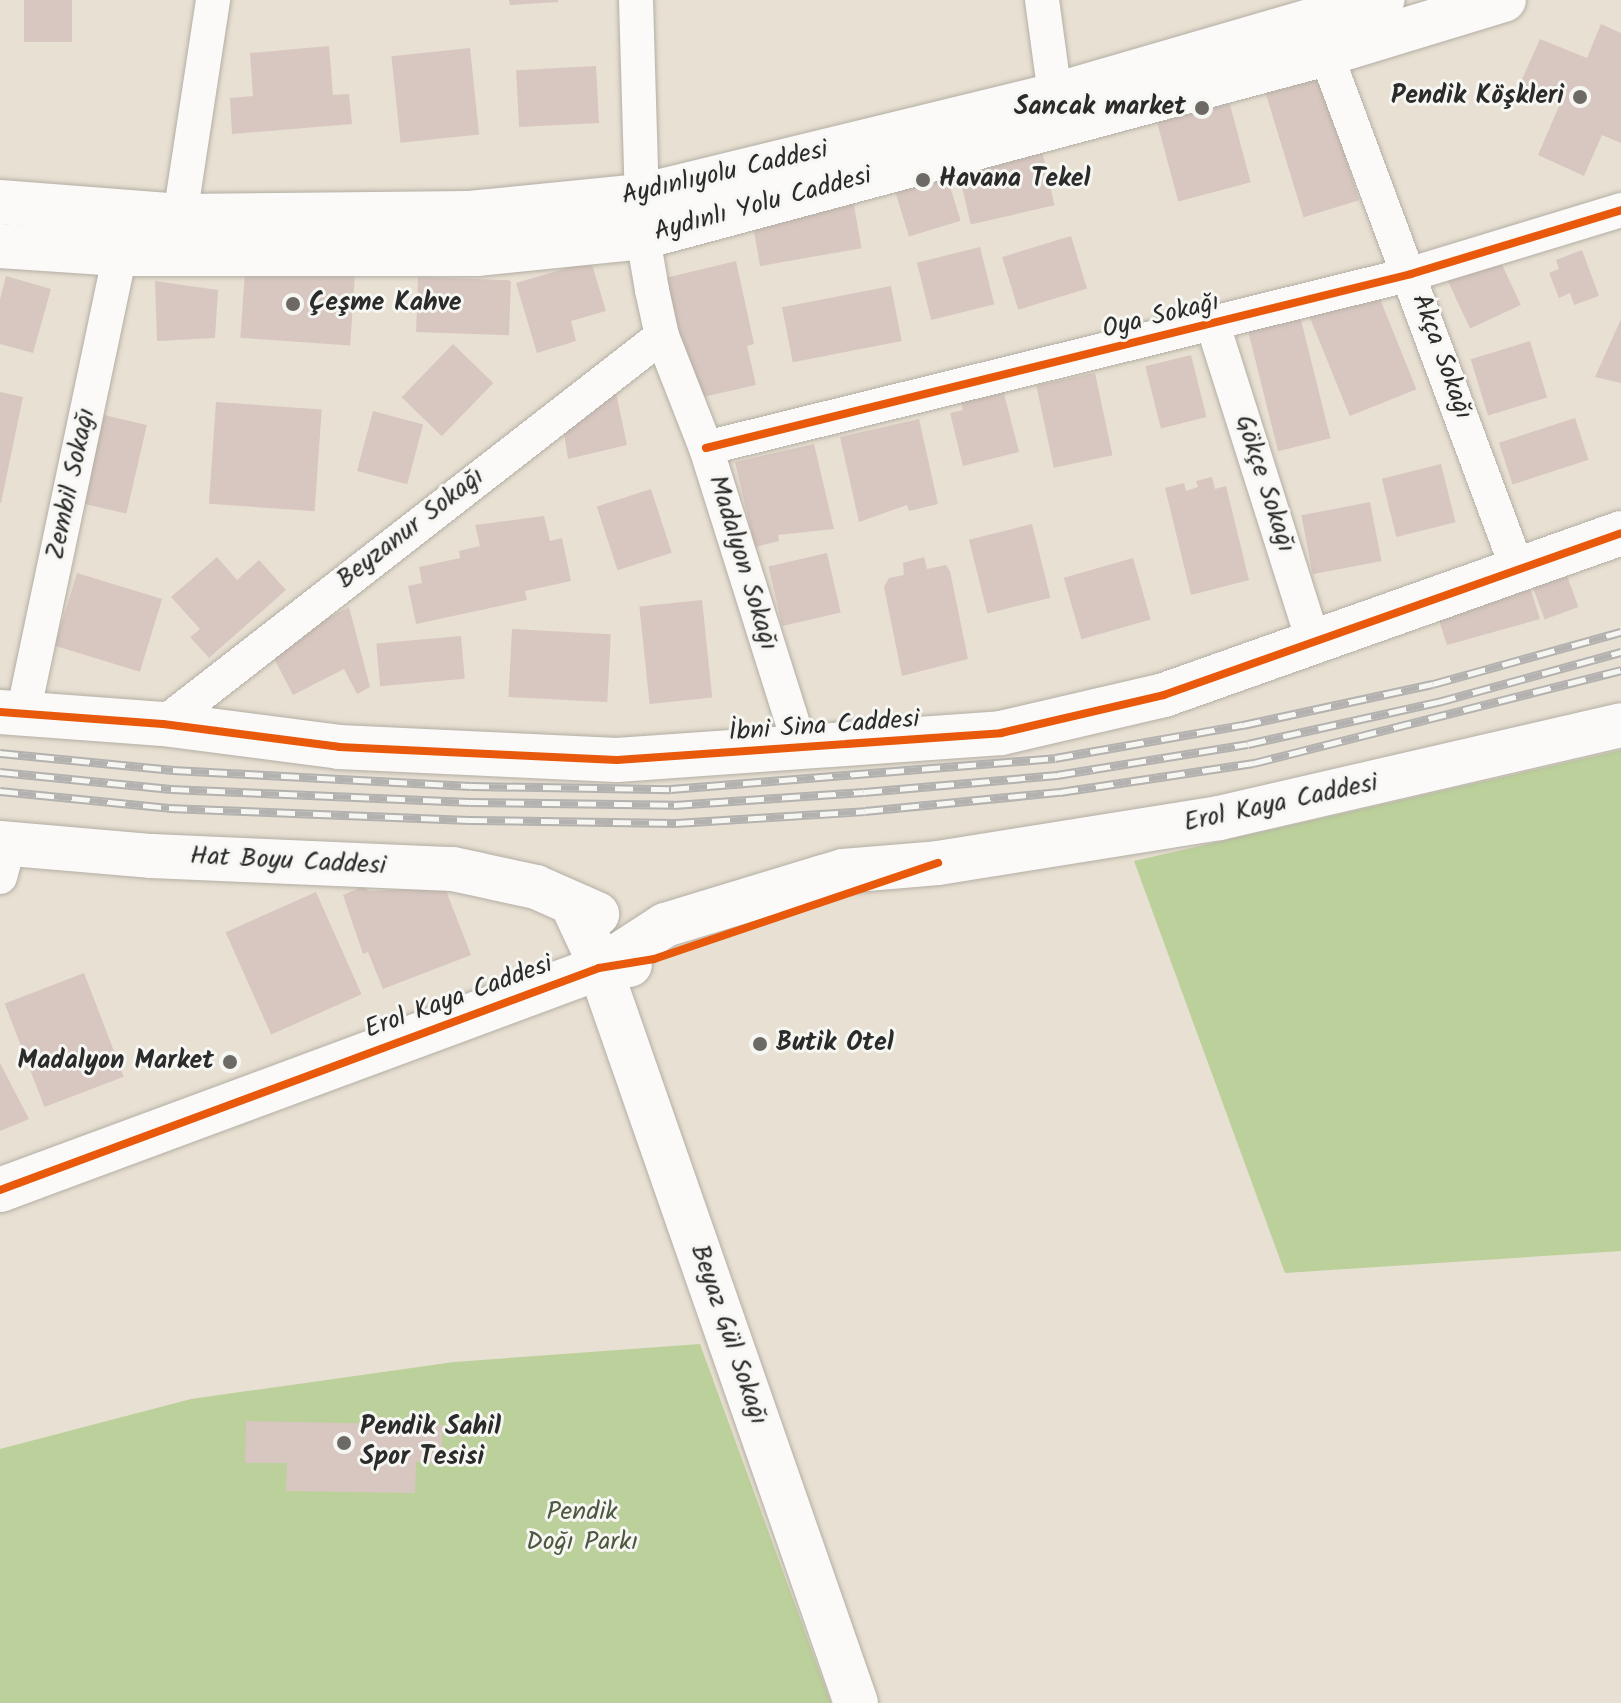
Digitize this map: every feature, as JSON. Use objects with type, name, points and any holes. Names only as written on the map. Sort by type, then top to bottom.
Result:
[{"type":"street","points":[[180,216],[213,0]]},
{"type":"street","name":"Madalyon Sokağı","points":[[636,0],[642,217],[662,336],[706,448],[801,749]]},
{"type":"street","points":[[1042,0],[1055,95]]},
{"type":"street","name":"Aydınlıyolu Caddesi","points":[[0,202],[180,216],[470,213],[642,217],[1383,0]]},
{"type":"street","name":"Aydınlı Yolu Caddesi","points":[[0,246],[120,254],[477,254],[1326,54],[1504,0]]},
{"type":"street","name":"Akça Sokağı","points":[[1326,54],[1411,274],[1519,573]]},
{"type":"street","name":"Oya Sokağı","points":[[706,448],[1411,274],[1621,210]]},
{"type":"street","name":"Zembil Sokağı","points":[[12,713],[120,254]]},
{"type":"street","name":"Gökçe Sokağı","points":[[1213,325],[1314,644]]},
{"type":"street","name":"Beyzanur Sokağı","points":[[163,724],[662,336]]},
{"type":"street","name":"İbni Sina Caddesi","points":[[12,713],[163,724],[339,747],[490,757],[617,760],[1001,733],[1164,695],[1519,573],[1621,533]]},
{"type":"street","name":"Erol Kaya Caddesi","points":[[599,968],[665,925],[843,871],[938,863],[1219,818],[1621,725]]},
{"type":"street","name":"Hat Boyu Caddesi","points":[[3,855],[152,856],[453,869],[536,887],[620,921],[665,925]]},
{"type":"street","name":"Erol Kaya Caddesi","points":[[0,1190],[599,968],[654,959],[938,863]]},
{"type":"street","name":"Beyaz Gül Sokağı","points":[[572,904],[599,968],[856,1703]]},
{"type":"green space","points":[[1621,750],[1621,1251],[1285,1273],[1134,861]]},
{"type":"green space","name":"Pendik Doğı Parkı","points":[[700,1344],[831,1703],[0,1703],[0,1449],[191,1399],[454,1362]]},
{"type":"building","points":[[24,0],[72,0],[72,42],[24,42]]},
{"type":"building","points":[[509,0],[558,0],[558,2],[510,5]]},
{"type":"building","name":"Pendik Köşkleri","points":[[1601,24],[1621,33],[1621,143],[1602,135],[1584,176],[1538,155],[1559,106],[1518,88],[1540,39],[1587,58]]},
{"type":"building","points":[[329,46],[333,95],[349,94],[352,124],[232,134],[230,98],[253,96],[250,53]]},
{"type":"building","points":[[470,48],[479,135],[401,143],[391,56]]},
{"type":"building","points":[[596,66],[599,123],[519,127],[516,70]]},
{"type":"building","points":[[1321,76],[1359,200],[1304,217],[1266,93]]},
{"type":"building","points":[[1229,101],[1251,182],[1178,202],[1157,120]]},
{"type":"building","points":[[1039,138],[1055,205],[971,225],[955,157]]},
{"type":"building","points":[[946,173],[961,221],[909,237],[894,189]]},
{"type":"building","points":[[852,194],[862,248],[760,266],[751,212]]},
{"type":"building","points":[[1071,236],[1087,289],[1018,310],[1002,257]]},
{"type":"building","points":[[980,247],[994,304],[931,320],[917,263]]},
{"type":"building","points":[[1582,250],[1599,296],[1574,305],[1570,293],[1559,298],[1549,273],[1559,269],[1556,260]]},
{"type":"building","points":[[1498,256],[1521,305],[1470,329],[1447,280]]},
{"type":"building","points":[[246,257],[356,265],[350,345],[240,338]]},
{"type":"building","points":[[591,261],[606,311],[571,321],[576,341],[537,353],[516,283]]},
{"type":"building","points":[[736,261],[754,344],[747,346],[756,385],[694,399],[657,280]]},
{"type":"building","points":[[6,276],[51,289],[33,353],[0,344],[0,299]]},
{"type":"building","points":[[418,277],[511,280],[509,335],[416,332]]},
{"type":"building","points":[[155,281],[218,290],[215,338],[157,341]]},
{"type":"building","points":[[891,286],[902,341],[793,362],[782,307]]},
{"type":"building","points":[[1376,289],[1416,389],[1350,416],[1309,316]]},
{"type":"building","points":[[1299,312],[1330,438],[1278,451],[1247,325]]},
{"type":"building","points":[[1621,319],[1621,383],[1595,377]]},
{"type":"building","points":[[1530,341],[1547,397],[1488,416],[1471,359]]},
{"type":"building","points":[[453,344],[493,383],[442,436],[402,397]]},
{"type":"building","points":[[1191,355],[1206,417],[1161,428],[1145,366]]},
{"type":"building","points":[[1095,373],[1112,455],[1054,468],[1036,385]]},
{"type":"building","points":[[1000,378],[1019,452],[963,466],[950,413],[963,410],[957,388]]},
{"type":"building","points":[[615,388],[627,445],[568,459],[562,421]]},
{"type":"building","points":[[0,392],[23,397],[1,503],[0,503]]},
{"type":"building","points":[[216,402],[322,409],[315,511],[209,504]]},
{"type":"building","points":[[373,411],[423,424],[407,484],[357,471]]},
{"type":"building","points":[[104,415],[147,425],[126,514],[84,504]]},
{"type":"building","points":[[1575,418],[1589,460],[1513,485],[1499,443]]},
{"type":"building","points":[[919,419],[938,504],[909,511],[907,505],[859,522],[840,437]]},
{"type":"building","points":[[814,444],[834,529],[778,535],[779,541],[755,547],[735,462]]},
{"type":"building","points":[[1441,464],[1456,522],[1396,537],[1382,479]]},
{"type":"building","points":[[1212,477],[1215,489],[1226,486],[1249,580],[1191,595],[1165,488],[1184,483],[1186,491],[1198,487],[1196,481]]},
{"type":"building","points":[[651,489],[672,553],[617,570],[597,507]]},
{"type":"building","points":[[1370,502],[1381,561],[1313,574],[1301,515]]},
{"type":"building","points":[[544,516],[550,541],[562,538],[571,581],[525,591],[527,600],[416,624],[408,586],[422,583],[419,567],[460,558],[459,551],[480,546],[475,525]]},
{"type":"building","points":[[1032,524],[1050,598],[987,613],[969,540]]},
{"type":"building","points":[[827,553],[841,612],[782,626],[769,566]]},
{"type":"building","points":[[217,557],[237,580],[259,560],[286,590],[209,658],[190,637],[200,629],[171,597]]},
{"type":"building","points":[[924,557],[927,569],[946,565],[950,571],[968,659],[902,676],[884,587],[889,578],[904,575],[903,563]]},
{"type":"building","points":[[1133,558],[1151,620],[1081,639],[1064,578]]},
{"type":"building","points":[[1562,562],[1578,607],[1545,619],[1528,574]]},
{"type":"building","points":[[77,573],[162,599],[140,672],[55,646]]},
{"type":"building","points":[[1526,575],[1540,619],[1447,645],[1435,608]]},
{"type":"building","points":[[702,600],[712,697],[650,704],[639,607]]},
{"type":"building","points":[[349,607],[370,687],[357,694],[344,669],[293,695],[269,649]]},
{"type":"building","points":[[512,629],[611,634],[607,702],[508,697]]},
{"type":"building","points":[[461,636],[465,679],[380,686],[376,643]]},
{"type":"building","points":[[362,887],[370,891],[445,888],[471,955],[383,989],[368,952],[363,954],[343,895]]},
{"type":"building","points":[[316,892],[362,994],[271,1035],[226,932]]},
{"type":"building","points":[[84,973],[124,1077],[44,1107],[5,1003]]},
{"type":"building","points":[[0,1063],[29,1119],[0,1131]]},
{"type":"building","name":"Pendik Sahil Spor Tesisi","points":[[246,1421],[442,1425],[442,1463],[416,1462],[415,1493],[286,1491],[287,1463],[245,1463]]},
{"type":"railway","points":[[0,753],[173,770],[471,786],[671,789],[1055,758],[1243,725],[1433,684],[1621,632]]},
{"type":"railway","points":[[0,772],[171,789],[470,802],[674,805],[864,792],[1057,775],[1248,744],[1438,702],[1621,652]]},
{"type":"railway","points":[[0,791],[169,808],[469,820],[676,823],[865,811],[1060,792],[1254,763],[1621,670]]},
{"type":"cycle path","points":[[706,448],[1411,274],[1621,210]]},
{"type":"cycle path","points":[[0,712],[163,724],[339,747],[617,760],[1001,733],[1164,695],[1621,533]]},
{"type":"cycle path","points":[[0,1190],[599,968],[654,959],[938,863]]},
{"type":"place","name":"Pendik Köşkleri","points":[[1580,97]]},
{"type":"place","name":"Sancak market","points":[[1202,108]]},
{"type":"place","name":"Havana Tekel","points":[[923,180]]},
{"type":"place","name":"Çeşme Kahve","points":[[293,304]]},
{"type":"place","name":"Butik Otel","points":[[760,1044]]},
{"type":"place","name":"Madalyon Market","points":[[230,1062]]},
{"type":"place","name":"Pendik Sahil Spor Tesisi","points":[[344,1443]]}]
